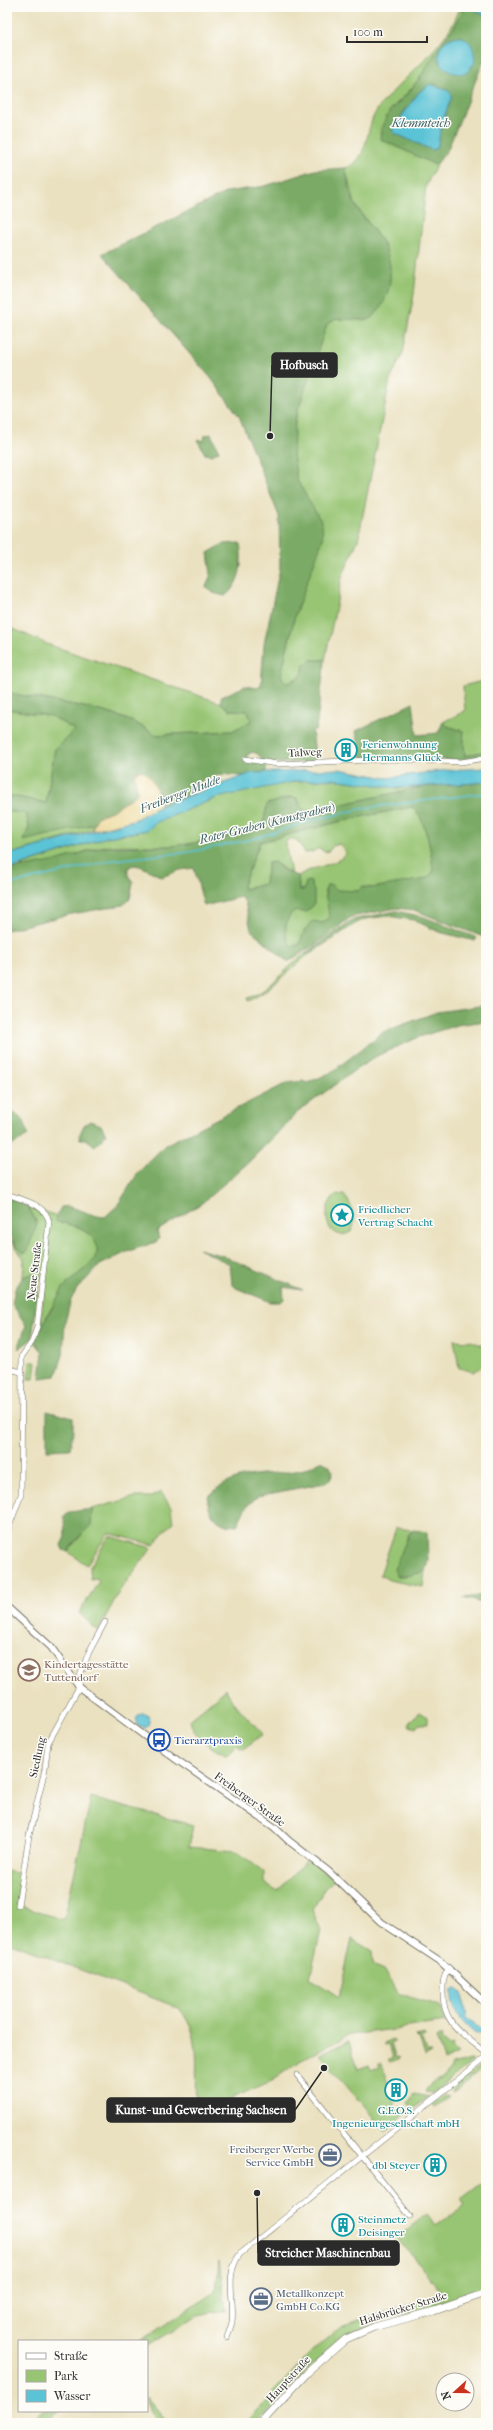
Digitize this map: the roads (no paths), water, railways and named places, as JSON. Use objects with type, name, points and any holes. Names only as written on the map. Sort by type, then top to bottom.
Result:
[{"type":"main road","name":"Halsbrücker Straße","points":[[330,2351],[354,2334],[434,2311],[486,2293]]},
{"type":"main road","name":"Hauptstraße","points":[[261,2423],[330,2351]]},
{"type":"street","name":"Talweg","points":[[245,759],[277,764],[392,759],[461,762],[486,758]]},
{"type":"street","name":"Neue Straße","points":[[7,1194],[35,1205],[48,1214],[49,1222],[37,1327],[32,1342],[22,1356],[22,1495],[7,1532]]},
{"type":"street","points":[[7,1368],[21,1372]]},
{"type":"street","name":"Freiberger Straße","points":[[7,1607],[51,1647],[79,1687],[177,1760],[274,1826],[289,1841],[328,1870],[381,1922],[449,1968],[486,2004]]},
{"type":"street","name":"Siedlung","points":[[18,1905],[29,1836],[45,1769],[48,1743],[79,1687],[80,1675],[89,1652],[104,1622]]},
{"type":"street","points":[[449,1968],[443,1979],[442,2006],[445,2013],[450,2023],[486,2053]]},
{"type":"street","points":[[227,2337],[232,2322],[232,2273],[234,2262],[240,2254],[486,2057]]},
{"type":"street","points":[[297,2075],[410,2216]]},
{"type":"water","points":[[470,7],[486,7],[486,16]]},
{"type":"water","points":[[459,36],[470,43],[474,53],[475,62],[467,73],[456,73],[448,70],[442,65],[439,58],[439,51],[442,44],[449,39]]},
{"type":"water","name":"Klemmteich","points":[[430,84],[449,91],[452,96],[443,120],[437,148],[432,150],[394,133],[392,130],[419,92]]},
{"type":"water","points":[[486,768],[486,782],[397,788],[333,779],[298,781],[216,798],[155,823],[148,830],[107,837],[7,870],[7,855],[134,820],[160,806],[252,773],[339,769],[387,778],[447,770]]},
{"type":"water","points":[[140,1714],[146,1714],[150,1718],[150,1724],[146,1728],[140,1728],[136,1724],[136,1718]]},
{"type":"water","points":[[457,1989],[462,1993],[466,2019],[483,2030],[481,2033],[474,2033],[457,2014],[453,2004],[452,1990]]},
{"type":"waterway","name":"Roter Graben (Kunstgraben)","points":[[7,885],[113,860],[190,852],[253,839],[313,820],[365,808],[486,793]]},
{"type":"place","name":"Hofbusch","points":[[270,436]]},
{"type":"place","name":"Ferienwohnung Hermanns Glück","points":[[346,750]]},
{"type":"place","name":"Friedlicher Vertrag Schacht","points":[[342,1215]]},
{"type":"place","name":"Kindertagesstätte Tuttendorf","points":[[29,1670]]},
{"type":"place","name":"Tierarztpraxis","points":[[159,1740]]},
{"type":"place","name":"Kunst- und Gewerbering Sachsen","points":[[324,2068]]},
{"type":"place","name":"G.E.O.S. Ingenieurgesellschaft mbH","points":[[396,2090]]},
{"type":"place","name":"Freiberger Werbe Service GmbH","points":[[330,2155]]},
{"type":"place","name":"dbl Steyer","points":[[435,2165]]},
{"type":"place","name":"Streicher Maschinenbau","points":[[257,2193]]},
{"type":"place","name":"Steinmetz Deisinger","points":[[343,2225]]},
{"type":"place","name":"Metallkonzept GmbH Co.KG","points":[[261,2299]]},
{"type":"water label","name":"Freiberger Mulde","points":[[180,794]]}]
